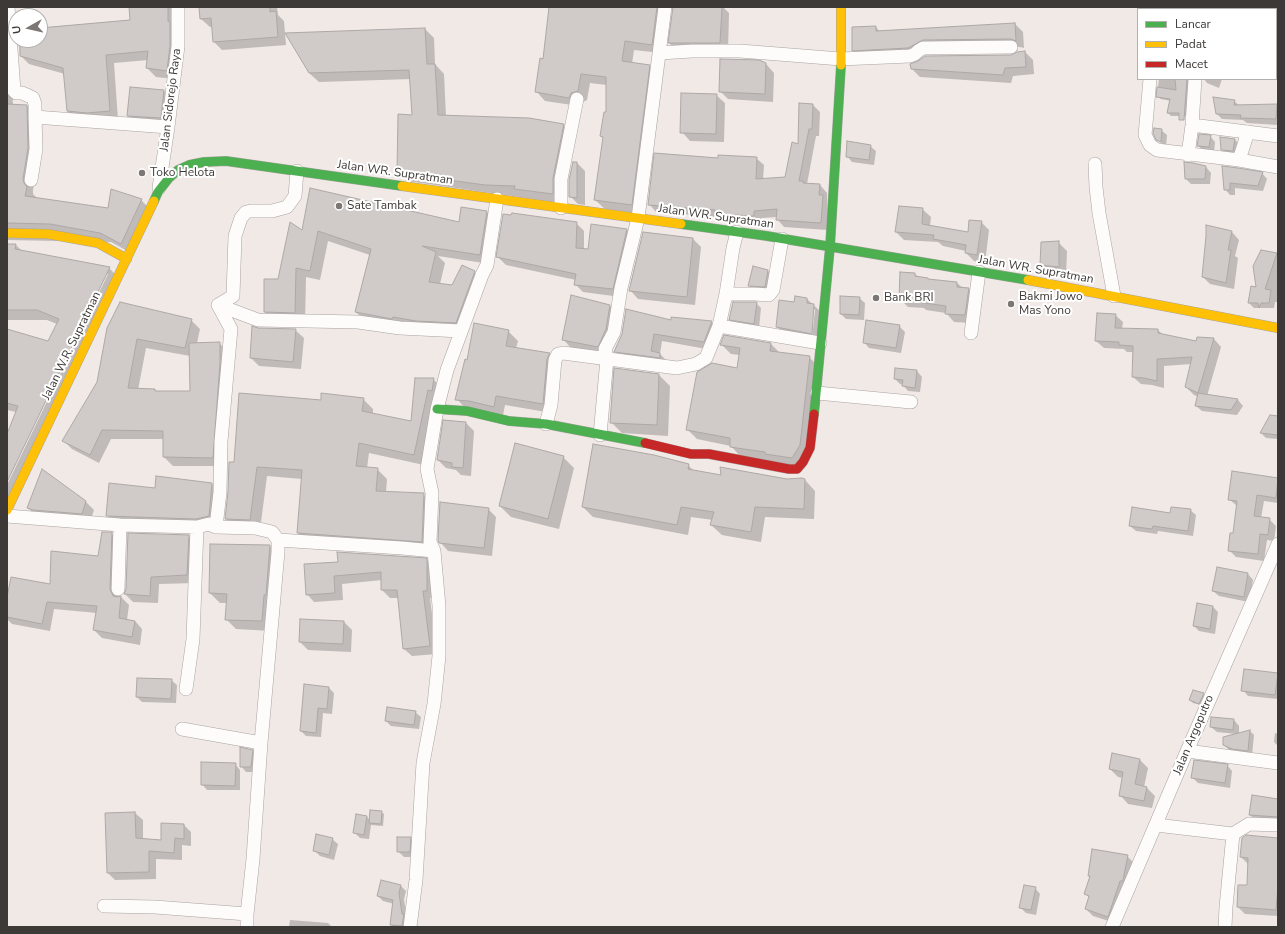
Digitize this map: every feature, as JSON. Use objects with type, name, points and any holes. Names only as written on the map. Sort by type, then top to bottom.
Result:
[{"type":"main road","points":[[437,409],[467,411],[510,421],[546,424],[600,436],[656,445],[690,454],[709,454],[789,470],[797,469],[803,462],[810,448],[817,393],[820,343],[830,247],[841,60],[841,7]]},
{"type":"main road","name":"Jalan WR. Supratman","points":[[158,192],[169,178],[178,170],[188,165],[204,162],[226,161],[782,239],[1040,282],[1278,328]]},
{"type":"main road","name":"Jalan W.R. Supratman","points":[[7,510],[128,259],[158,192]]},
{"type":"main road","points":[[7,233],[48,234],[98,243],[128,259]]},
{"type":"street","points":[[8,7],[14,91],[33,98],[35,104],[36,149],[31,180]]},
{"type":"street","name":"Jalan Sidorejo Raya","points":[[158,192],[178,46],[178,7]]},
{"type":"street","points":[[600,436],[607,359],[606,349],[614,332],[621,288],[638,218],[666,7]]},
{"type":"street","points":[[660,53],[740,51],[841,60],[910,56],[923,48],[1011,47]]},
{"type":"street","points":[[1150,80],[1145,135],[1150,145],[1157,150],[1188,155],[1239,160],[1278,168]]},
{"type":"street","points":[[1188,155],[1192,125],[1195,80]]},
{"type":"street","points":[[561,208],[561,178],[577,99]]},
{"type":"street","points":[[35,117],[168,127]]},
{"type":"street","points":[[1192,125],[1278,136]]},
{"type":"street","points":[[1239,160],[1248,132]]},
{"type":"street","points":[[1095,164],[1096,187],[1114,296]]},
{"type":"street","points":[[218,305],[233,296],[235,236],[241,218],[246,212],[272,211],[288,207],[295,196],[297,171]]},
{"type":"street","points":[[410,927],[416,880],[422,763],[434,704],[439,656],[439,606],[434,551],[430,542],[432,493],[427,469],[437,409],[447,370],[487,265],[497,199]]},
{"type":"street","points":[[546,424],[551,405],[555,360],[558,354],[563,353],[677,368],[696,364],[706,358],[719,326],[737,232]]},
{"type":"street","points":[[726,294],[769,295],[773,290],[782,239]]},
{"type":"street","points":[[971,333],[979,272]]},
{"type":"street","points":[[218,305],[258,320],[358,322],[400,328],[461,331]]},
{"type":"street","points":[[216,527],[220,492],[220,441],[231,329],[218,305]]},
{"type":"street","points":[[719,326],[820,343]]},
{"type":"street","points":[[817,393],[911,402]]},
{"type":"street","points":[[7,516],[120,525],[198,527],[209,524],[216,527],[256,528],[272,532],[278,540],[252,859],[246,914],[247,927]]},
{"type":"street","points":[[118,589],[120,525]]},
{"type":"street","points":[[186,689],[194,639],[198,527]]},
{"type":"street","points":[[278,540],[434,551]]},
{"type":"street","name":"Jalan Argoputro","points":[[1112,927],[1278,544]]},
{"type":"street","points":[[182,729],[261,743]]},
{"type":"street","points":[[1187,751],[1278,764]]},
{"type":"street","points":[[1156,825],[1233,834],[1249,824],[1278,825]]},
{"type":"street","points":[[1225,927],[1233,834]]},
{"type":"street","points":[[104,906],[155,907],[246,914]]},
{"type":"building","points":[[129,7],[168,7],[168,21],[170,22],[170,46],[167,71],[146,68],[148,51],[106,55],[110,111],[87,113],[67,111],[63,68],[20,56],[20,48],[48,48],[48,27],[130,20]]},
{"type":"building","points":[[199,7],[270,7],[270,12],[276,11],[278,37],[213,42],[211,18],[200,19]]},
{"type":"building","points":[[549,7],[657,7],[652,45],[625,41],[622,61],[650,65],[632,205],[594,200],[603,137],[600,136],[604,112],[606,112],[606,77],[581,74],[578,91],[571,93],[569,98],[535,92],[540,58],[543,59]]},
{"type":"building","points":[[673,7],[722,7],[720,43],[668,43]]},
{"type":"building","points":[[1015,23],[1016,41],[1011,39],[923,40],[908,48],[852,51],[852,27],[876,26],[876,31]]},
{"type":"building","points":[[425,28],[427,64],[435,64],[438,115],[529,118],[564,124],[553,178],[553,194],[514,189],[515,186],[485,185],[397,173],[398,114],[412,115],[409,70],[309,73],[285,33]]},
{"type":"building","points":[[1025,51],[1026,67],[1005,68],[1003,75],[911,69],[910,64],[925,56],[1011,55],[1017,52]]},
{"type":"building","points":[[720,59],[759,60],[766,63],[765,94],[719,92]]},
{"type":"building","points":[[1175,80],[1187,80],[1184,120],[1179,120],[1179,113],[1167,113],[1170,99],[1156,97],[1157,87],[1176,90]]},
{"type":"building","points":[[130,87],[164,90],[161,118],[127,116]]},
{"type":"building","points":[[681,93],[717,94],[716,134],[680,133]]},
{"type":"building","points":[[1213,97],[1235,100],[1234,105],[1277,104],[1276,119],[1240,118],[1241,115],[1216,114]]},
{"type":"building","points":[[799,103],[813,104],[812,129],[809,129],[799,181],[803,181],[803,183],[820,184],[819,195],[823,195],[821,223],[776,220],[777,209],[754,211],[754,216],[715,214],[715,210],[648,205],[654,153],[718,158],[718,155],[757,157],[756,179],[785,177],[792,142],[798,144]]},
{"type":"building","points":[[7,104],[27,105],[28,148],[23,179],[27,187],[25,196],[108,208],[111,189],[142,199],[121,244],[100,233],[50,224],[7,223]]},
{"type":"building","points":[[1154,128],[1162,129],[1161,142],[1156,140],[1153,133]]},
{"type":"building","points":[[1199,134],[1211,135],[1209,147],[1197,146]]},
{"type":"building","points":[[1220,137],[1235,139],[1233,151],[1221,150]]},
{"type":"building","points":[[847,141],[871,145],[869,160],[846,157]]},
{"type":"building","points":[[573,162],[577,162],[577,198],[569,197],[569,180]]},
{"type":"building","points":[[1184,162],[1206,166],[1205,179],[1185,179]]},
{"type":"building","points":[[1222,166],[1263,172],[1258,186],[1230,183],[1230,190],[1224,190]]},
{"type":"building","points":[[310,188],[459,222],[461,207],[487,211],[480,255],[422,246],[436,252],[429,282],[452,285],[462,265],[475,271],[456,323],[416,321],[393,317],[392,319],[355,312],[371,249],[318,231],[310,271],[296,268],[295,313],[264,312],[264,279],[278,279],[290,222],[302,230]]},
{"type":"building","points":[[899,206],[923,208],[922,224],[968,232],[969,220],[982,221],[977,255],[965,253],[966,245],[933,239],[934,235],[895,232]]},
{"type":"building","points":[[512,213],[577,222],[576,248],[588,249],[591,224],[627,229],[613,289],[574,285],[576,274],[496,257],[503,214],[511,215]]},
{"type":"building","points":[[1206,225],[1232,231],[1228,250],[1231,250],[1226,283],[1202,277]]},
{"type":"building","points":[[643,232],[693,238],[687,297],[629,291]]},
{"type":"building","points":[[1059,241],[1059,267],[1040,265],[1041,242]]},
{"type":"building","points":[[7,244],[16,244],[15,249],[110,267],[7,482],[7,434],[18,406],[7,403],[7,329],[48,341],[59,319],[37,310],[7,310]]},
{"type":"building","points":[[1261,250],[1277,253],[1265,289],[1271,290],[1269,303],[1261,303],[1259,308],[1258,303],[1248,303],[1251,286],[1256,287],[1253,266]]},
{"type":"building","points":[[753,266],[768,270],[765,287],[748,286]]},
{"type":"building","points":[[900,272],[915,273],[915,276],[928,279],[957,282],[957,287],[969,288],[965,315],[945,314],[946,306],[917,302],[917,300],[899,299]]},
{"type":"building","points":[[571,295],[610,305],[606,329],[598,347],[562,340]]},
{"type":"building","points":[[795,296],[807,298],[807,303],[814,304],[812,334],[776,327],[779,300],[794,302]]},
{"type":"building","points":[[840,296],[860,297],[859,315],[840,314]]},
{"type":"building","points":[[120,302],[192,319],[185,348],[137,339],[128,388],[155,389],[155,391],[190,391],[189,343],[220,342],[220,363],[213,458],[163,457],[163,431],[102,430],[90,455],[62,441],[97,382],[107,328]]},
{"type":"building","points":[[733,302],[757,302],[754,324],[729,320]]},
{"type":"building","points":[[626,309],[671,320],[671,317],[712,321],[704,342],[654,334],[651,351],[660,353],[660,358],[614,352],[622,334]]},
{"type":"building","points":[[1097,313],[1116,314],[1115,328],[1158,329],[1158,333],[1196,341],[1197,337],[1214,338],[1198,393],[1185,387],[1192,357],[1157,359],[1157,381],[1132,377],[1133,346],[1119,345],[1119,342],[1095,341]]},
{"type":"building","points":[[866,320],[900,325],[896,348],[863,343]]},
{"type":"building","points":[[474,323],[509,330],[506,346],[550,353],[547,359],[543,404],[496,396],[494,407],[469,401],[455,400],[465,359],[467,360]]},
{"type":"building","points":[[252,326],[258,328],[296,329],[293,362],[250,358]]},
{"type":"building","points":[[724,335],[771,343],[770,351],[810,356],[800,445],[792,458],[730,447],[730,438],[686,430],[697,372],[712,363],[737,368],[740,348],[720,345]]},
{"type":"building","points":[[614,368],[659,374],[657,425],[610,423]]},
{"type":"building","points":[[895,368],[917,370],[915,388],[902,386],[903,380],[894,379]]},
{"type":"building","points":[[415,378],[434,378],[432,391],[428,390],[414,455],[359,443],[356,466],[378,468],[376,491],[424,493],[422,542],[297,533],[302,470],[257,467],[250,520],[225,519],[229,462],[234,462],[239,393],[321,400],[321,393],[364,398],[362,411],[411,421]]},
{"type":"building","points":[[1198,393],[1238,399],[1231,410],[1195,406]]},
{"type":"building","points":[[1270,415],[1278,416],[1278,435],[1260,433]]},
{"type":"building","points":[[443,420],[466,422],[463,468],[452,467],[452,463],[437,460]]},
{"type":"building","points":[[515,443],[564,456],[548,519],[499,506]]},
{"type":"building","points":[[593,444],[654,455],[689,464],[688,469],[721,475],[720,467],[787,479],[802,478],[805,479],[804,509],[755,507],[751,532],[710,525],[714,512],[681,507],[677,525],[582,507]]},
{"type":"building","points":[[42,469],[86,501],[82,514],[33,510],[27,508]]},
{"type":"building","points":[[1232,471],[1278,478],[1276,498],[1257,495],[1254,516],[1270,518],[1268,535],[1260,534],[1258,554],[1228,551],[1230,533],[1233,533],[1237,501],[1228,500]]},
{"type":"building","points":[[156,476],[212,483],[209,516],[196,519],[106,516],[109,483],[155,488]]},
{"type":"building","points":[[440,502],[489,508],[484,548],[439,543]]},
{"type":"building","points":[[1132,507],[1170,513],[1171,507],[1191,509],[1188,531],[1153,526],[1152,529],[1129,526]]},
{"type":"building","points":[[102,532],[112,532],[110,589],[113,596],[121,596],[119,618],[135,621],[132,637],[93,630],[97,606],[47,602],[42,624],[7,617],[7,597],[11,577],[50,584],[51,551],[98,556]]},
{"type":"building","points":[[128,533],[189,535],[187,575],[151,577],[150,596],[124,594],[126,589]]},
{"type":"building","points":[[210,544],[270,545],[266,595],[264,595],[262,621],[225,620],[227,594],[209,593]]},
{"type":"building","points":[[337,552],[427,558],[427,591],[423,591],[430,646],[403,649],[397,590],[381,590],[381,572],[334,576],[335,593],[306,595],[304,564],[338,562]]},
{"type":"building","points":[[1217,567],[1248,573],[1244,597],[1212,591]]},
{"type":"building","points":[[1197,603],[1213,606],[1210,629],[1193,626]]},
{"type":"building","points":[[300,619],[344,621],[343,644],[299,642]]},
{"type":"building","points":[[1244,669],[1278,673],[1275,695],[1241,691]]},
{"type":"building","points":[[137,678],[172,679],[171,699],[136,697]]},
{"type":"building","points":[[304,684],[329,687],[327,709],[318,708],[316,733],[300,731]]},
{"type":"building","points":[[1193,690],[1204,693],[1199,704],[1189,700]]},
{"type":"building","points":[[387,707],[416,711],[414,725],[385,721]]},
{"type":"building","points":[[1211,717],[1234,719],[1233,730],[1210,727]]},
{"type":"building","points":[[1250,730],[1248,751],[1232,749],[1223,745],[1223,737]]},
{"type":"building","points":[[240,747],[253,750],[251,767],[240,767]]},
{"type":"building","points":[[1112,753],[1140,759],[1135,784],[1147,787],[1144,801],[1119,796],[1123,772],[1109,769]]},
{"type":"building","points":[[1194,760],[1228,764],[1225,783],[1191,778]]},
{"type":"building","points":[[201,762],[236,763],[235,786],[201,785]]},
{"type":"building","points":[[1252,795],[1278,799],[1278,817],[1249,815]]},
{"type":"building","points":[[370,810],[382,811],[381,824],[369,823]]},
{"type":"building","points":[[135,812],[136,838],[161,840],[161,823],[184,824],[184,839],[175,838],[174,853],[149,851],[149,872],[107,873],[105,813]]},
{"type":"building","points":[[356,814],[367,816],[364,835],[353,833]]},
{"type":"building","points":[[316,834],[333,838],[329,855],[313,851]]},
{"type":"building","points":[[1246,835],[1278,838],[1278,886],[1276,910],[1237,907],[1238,885],[1247,885],[1248,858],[1240,857],[1242,838]]},
{"type":"building","points":[[397,837],[411,837],[410,852],[397,852]]},
{"type":"building","points":[[1092,849],[1128,855],[1123,881],[1120,881],[1108,917],[1085,909],[1089,896],[1084,894],[1090,876],[1088,876]]},
{"type":"building","points":[[381,880],[401,885],[399,893],[402,914],[404,914],[402,926],[390,925],[393,900],[377,896]]},
{"type":"building","points":[[1024,885],[1036,887],[1031,910],[1019,908]]},
{"type":"traffic: fast","points":[[814,414],[830,247],[841,65]]},
{"type":"traffic: fast","points":[[154,201],[158,192],[169,178],[178,170],[189,165],[204,162],[226,161],[402,186]]},
{"type":"traffic: fast","points":[[681,224],[767,236],[1028,280]]},
{"type":"traffic: fast","points":[[437,409],[467,411],[509,421],[546,424],[645,443]]},
{"type":"traffic: slow","points":[[841,7],[841,65]]},
{"type":"traffic: slow","points":[[402,186],[681,224]]},
{"type":"traffic: slow","points":[[7,510],[154,201]]},
{"type":"traffic: slow","points":[[7,233],[48,234],[98,243],[127,259]]},
{"type":"traffic: slow","points":[[1028,280],[1278,328]]},
{"type":"traffic: jam","points":[[645,443],[691,454],[709,454],[789,469],[797,469],[803,462],[810,448],[814,414]]},
{"type":"place","name":"Toko Helota","points":[[142,173]]},
{"type":"place","name":"Sate Tambak","points":[[339,206]]},
{"type":"place","name":"Bank BRI","points":[[876,298]]},
{"type":"place","name":"Bakmi Jowo Mas Yono","points":[[1011,304]]}]
